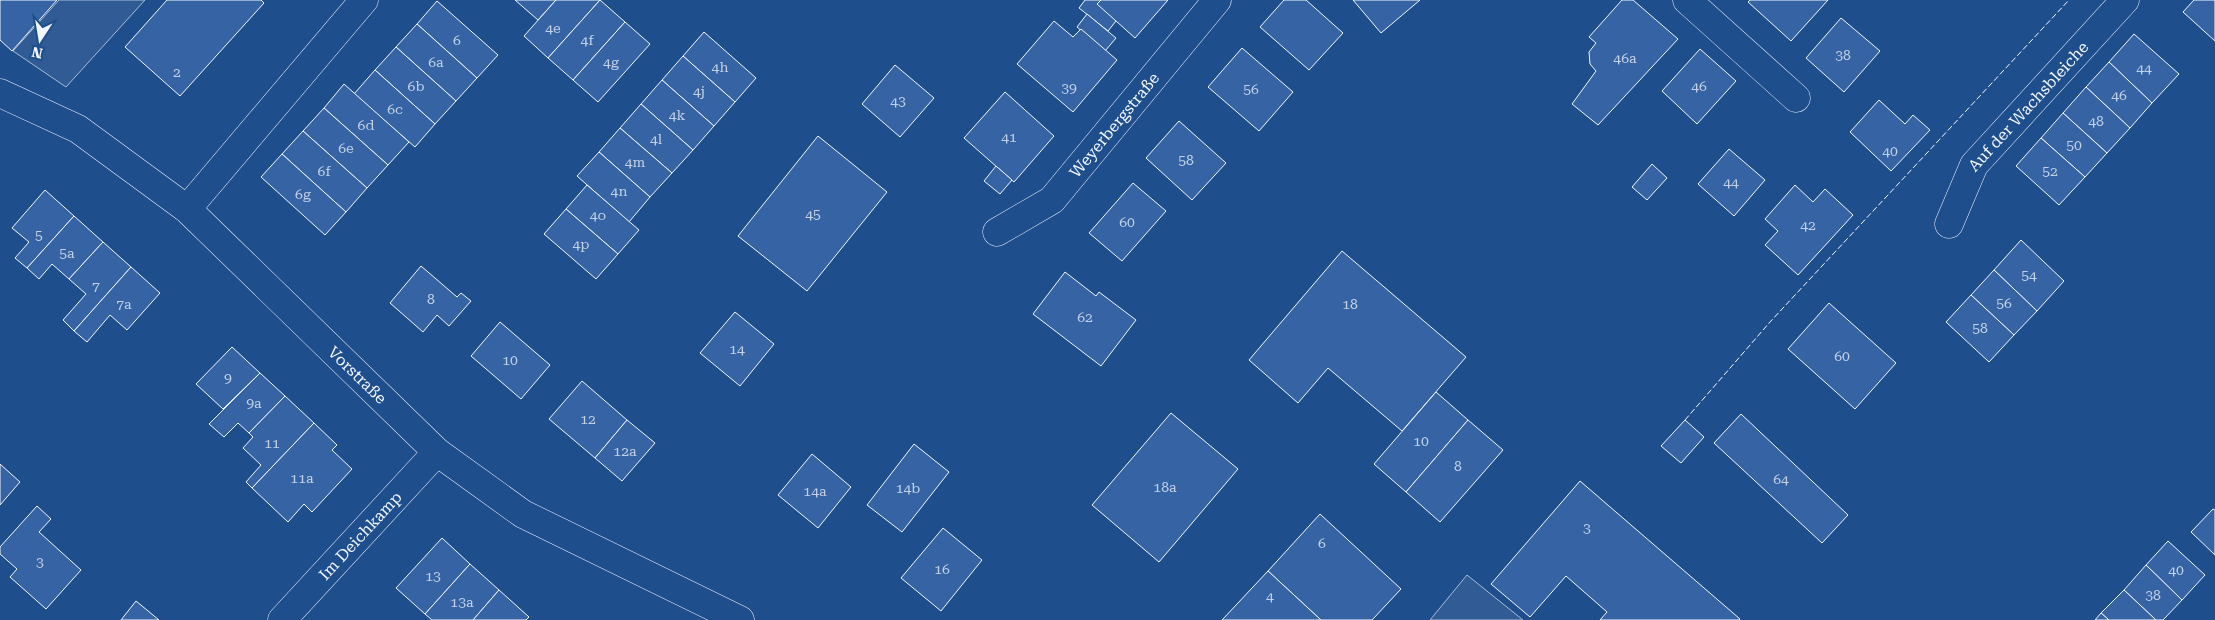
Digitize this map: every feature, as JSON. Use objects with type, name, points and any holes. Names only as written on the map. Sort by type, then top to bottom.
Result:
[{"type":"street","points":[[187,209],[364,0]]},
{"type":"street","name":"Weyerbergstraße","points":[[997,232],[1052,200],[1217,0]]},
{"type":"street","points":[[1687,0],[1796,98]]},
{"type":"street","name":"Auf der Wachsbleiche","points":[[1949,224],[1974,165],[2125,0]]},
{"type":"street","name":"Vorstraße","points":[[0,93],[78,129],[187,209],[437,452],[523,514],[740,620]]},
{"type":"street","name":"Im Deichkamp","points":[[282,620],[437,452]]},
{"type":"shaded area","points":[[59,0],[145,0],[66,87],[13,51]]},
{"type":"shaded area","points":[[1467,575],[1523,620],[1430,620]]},
{"type":"building","points":[[0,0],[57,0],[12,51],[0,40]]},
{"type":"building","points":[[167,0],[261,0],[264,3],[180,96],[125,47]]},
{"type":"building","points":[[515,0],[556,0],[538,20]]},
{"type":"building","points":[[556,0],[600,0],[548,58],[524,36]]},
{"type":"building","points":[[600,0],[625,22],[573,80],[548,58]]},
{"type":"building","points":[[1085,0],[1100,0],[1120,16],[1108,31],[1079,8]]},
{"type":"building","points":[[1101,0],[1168,0],[1135,38],[1097,4]]},
{"type":"building","points":[[1284,0],[1306,0],[1343,33],[1309,70],[1260,27]]},
{"type":"building","points":[[1353,0],[1420,0],[1381,33]]},
{"type":"building","points":[[1622,0],[1633,0],[1678,39],[1598,125],[1572,104],[1596,71],[1590,64],[1589,52],[1596,43],[1589,37]]},
{"type":"building","points":[[1750,0],[1828,0],[1791,41],[1748,2]]},
{"type":"building","points":[[2194,0],[2215,0],[2215,41],[2183,12]]},
{"type":"building","points":[[437,1],[498,55],[477,78],[417,24]]},
{"type":"building","points":[[1087,14],[1116,38],[1105,51],[1077,27]]},
{"type":"building","points":[[1841,18],[1880,51],[1844,92],[1806,58]]},
{"type":"building","points":[[1054,21],[1073,37],[1081,29],[1117,60],[1073,112],[1017,64]]},
{"type":"building","points":[[625,22],[650,44],[598,102],[573,80]]},
{"type":"building","points":[[417,24],[477,78],[456,101],[396,47]]},
{"type":"building","points":[[704,32],[756,78],[735,102],[683,56]]},
{"type":"building","points":[[2134,34],[2179,74],[2152,103],[2109,62]]},
{"type":"building","points":[[396,47],[456,101],[435,124],[375,70]]},
{"type":"building","points":[[1242,48],[1293,92],[1259,131],[1208,87]]},
{"type":"building","points":[[1700,49],[1736,81],[1697,124],[1662,91]]},
{"type":"building","points":[[683,56],[735,102],[714,126],[662,80]]},
{"type":"building","points":[[2109,62],[2152,103],[2130,128],[2086,87]]},
{"type":"building","points":[[895,65],[934,98],[900,137],[862,104]]},
{"type":"building","points":[[375,70],[435,124],[415,147],[354,94]]},
{"type":"building","points":[[662,80],[714,126],[693,150],[641,104]]},
{"type":"building","points":[[344,84],[409,142],[388,165],[324,108]]},
{"type":"building","points":[[2086,87],[2130,128],[2107,153],[2063,113]]},
{"type":"building","points":[[1005,92],[1054,136],[1014,182],[964,138]]},
{"type":"building","points":[[1879,100],[1905,124],[1913,115],[1930,130],[1891,171],[1850,132]]},
{"type":"building","points":[[641,104],[693,150],[672,173],[620,128]]},
{"type":"building","points":[[324,108],[388,165],[367,188],[303,131]]},
{"type":"building","points":[[2063,113],[2107,153],[2085,177],[2041,138]]},
{"type":"building","points":[[1179,121],[1226,163],[1192,200],[1146,158]]},
{"type":"building","points":[[620,128],[672,173],[650,197],[599,152]]},
{"type":"building","points":[[303,131],[367,188],[346,212],[282,154]]},
{"type":"building","points":[[818,136],[887,192],[807,291],[738,236]]},
{"type":"building","points":[[2041,138],[2085,177],[2059,205],[2016,166]]},
{"type":"building","points":[[1729,149],[1765,180],[1734,216],[1698,184]]},
{"type":"building","points":[[599,152],[650,197],[629,222],[577,176]]},
{"type":"building","points":[[282,154],[346,212],[325,235],[261,177]]},
{"type":"building","points":[[1652,164],[1667,178],[1647,200],[1632,187]]},
{"type":"building","points":[[996,166],[1012,180],[1000,194],[984,181]]},
{"type":"building","points":[[1133,183],[1166,211],[1122,261],[1089,233]]},
{"type":"building","points":[[587,185],[639,230],[618,254],[566,209]]},
{"type":"building","points":[[1795,185],[1813,202],[1825,189],[1853,215],[1798,275],[1765,245],[1778,231],[1765,219]]},
{"type":"building","points":[[45,190],[74,216],[27,268],[15,258],[29,242],[12,228]]},
{"type":"building","points":[[566,209],[618,254],[596,279],[544,234]]},
{"type":"building","points":[[74,216],[103,242],[69,279],[52,264],[39,279],[27,268]]},
{"type":"building","points":[[2021,240],[2064,281],[2037,311],[1994,270]]},
{"type":"building","points":[[103,242],[131,267],[74,331],[63,320],[86,294],[69,279]]},
{"type":"building","points":[[1342,251],[1466,357],[1402,431],[1328,368],[1298,403],[1249,360]]},
{"type":"building","points":[[421,266],[457,297],[461,293],[471,301],[449,326],[437,315],[423,332],[390,303]]},
{"type":"building","points":[[131,267],[160,293],[127,330],[110,315],[87,342],[74,331]]},
{"type":"building","points":[[1994,270],[2037,311],[2014,335],[1971,295]]},
{"type":"building","points":[[1065,272],[1096,296],[1099,292],[1136,320],[1101,366],[1033,314]]},
{"type":"building","points":[[1971,295],[2014,335],[1989,362],[1946,322]]},
{"type":"building","points":[[1829,303],[1896,363],[1855,409],[1788,349]]},
{"type":"building","points":[[735,312],[774,344],[740,386],[700,353]]},
{"type":"building","points":[[500,322],[550,365],[521,399],[471,356]]},
{"type":"building","points":[[232,347],[260,373],[223,409],[196,384]]},
{"type":"building","points":[[260,373],[285,396],[249,433],[238,423],[224,437],[209,424]]},
{"type":"building","points":[[582,381],[627,420],[595,458],[549,419]]},
{"type":"building","points":[[1436,392],[1468,420],[1406,492],[1374,464]]},
{"type":"building","points":[[285,396],[314,423],[252,488],[246,482],[261,465],[243,448],[253,437],[249,433]]},
{"type":"building","points":[[1171,413],[1238,469],[1159,562],[1092,505]]},
{"type":"building","points":[[1741,414],[1848,515],[1822,543],[1714,443]]},
{"type":"building","points":[[627,420],[655,443],[622,481],[595,458]]},
{"type":"building","points":[[1468,420],[1503,450],[1440,522],[1406,492]]},
{"type":"building","points":[[1685,420],[1704,437],[1681,463],[1661,446]]},
{"type":"building","points":[[314,423],[337,445],[332,450],[352,469],[312,512],[304,504],[288,522],[252,488]]},
{"type":"building","points":[[914,444],[949,472],[902,532],[867,505]]},
{"type":"building","points":[[812,454],[851,487],[818,528],[778,495]]},
{"type":"building","points":[[0,464],[20,482],[0,505]]},
{"type":"building","points":[[1580,481],[1740,619],[1600,620],[1607,612],[1566,576],[1530,617],[1491,584]]},
{"type":"building","points":[[37,506],[51,519],[39,532],[81,570],[46,609],[10,577],[17,569],[0,554],[0,547]]},
{"type":"building","points":[[2213,509],[2215,510],[2215,555],[2191,532]]},
{"type":"building","points":[[1320,514],[1401,589],[1372,620],[1321,620],[1268,571]]},
{"type":"building","points":[[943,528],[982,560],[941,611],[901,578]]},
{"type":"building","points":[[442,538],[470,564],[425,614],[396,588]]},
{"type":"building","points":[[2168,541],[2205,575],[2182,600],[2146,565]]},
{"type":"building","points":[[470,564],[499,590],[473,620],[432,620],[425,614]]},
{"type":"building","points":[[2146,565],[2182,600],[2163,620],[2156,620],[2124,590]]},
{"type":"building","points":[[1268,571],[1321,620],[1222,620]]},
{"type":"building","points":[[499,590],[529,617],[526,620],[473,620]]},
{"type":"building","points":[[2124,590],[2156,620],[2109,620],[2101,613]]},
{"type":"building","points":[[136,601],[159,620],[121,620]]},
{"type":"building","points":[[2101,613],[2109,620],[2095,620]]},
{"type":"fence","points":[[1685,420],[1770,322],[2069,0]]}]
